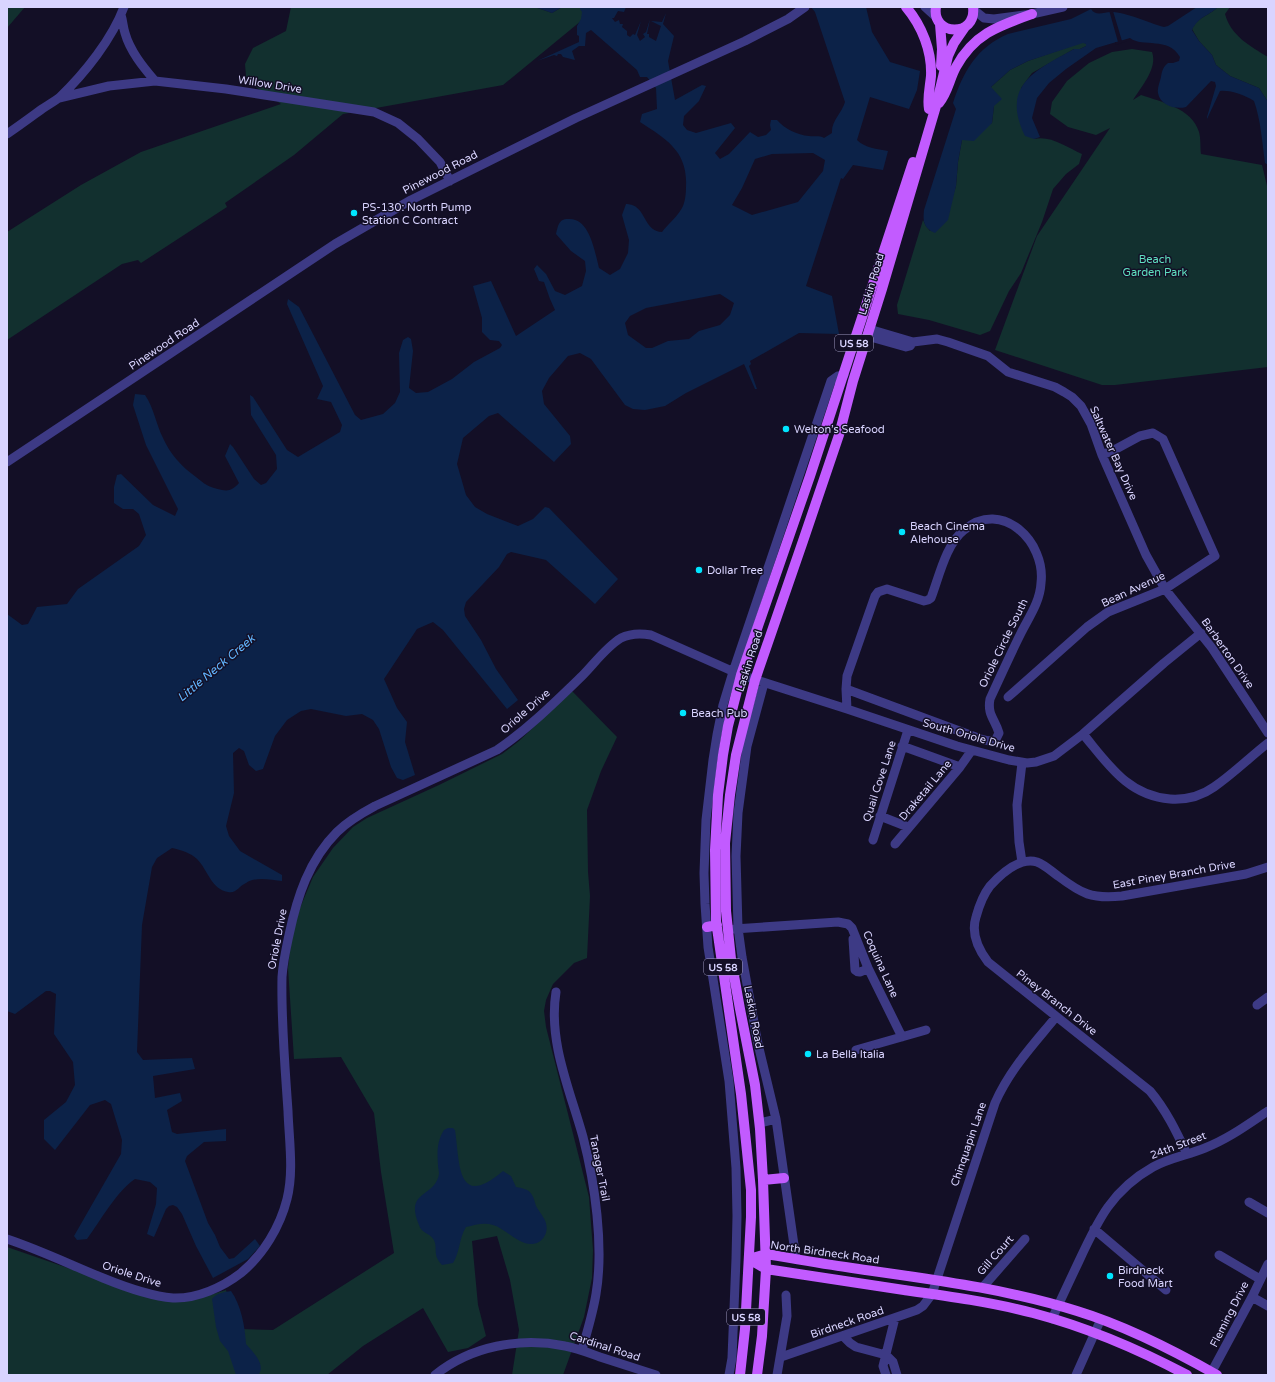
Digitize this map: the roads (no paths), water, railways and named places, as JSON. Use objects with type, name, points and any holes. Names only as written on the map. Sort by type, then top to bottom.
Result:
[{"type":"main road","points":[[906,7],[916,22],[927,46],[931,72],[928,100],[933,108],[946,95],[955,69],[971,46],[982,36],[998,26],[1032,14]]},
{"type":"main road","name":"US 58","points":[[965,27],[972,20],[973,9]]},
{"type":"main road","points":[[937,16],[946,28],[959,30],[965,27]]},
{"type":"main road","name":"Laskin Road","points":[[740,1375],[745,1329],[751,1190],[741,1094],[712,926],[718,795],[728,726],[737,674],[810,476],[933,108],[941,64],[942,48],[937,16]]},
{"type":"main road","name":"Laskin Road","points":[[757,1375],[762,1336],[766,1269],[760,1123],[755,1086],[731,959],[733,929],[725,871],[727,819],[736,755],[839,435],[853,381],[948,56],[954,43],[965,27]]},
{"type":"main road","points":[[810,476],[824,481]]},
{"type":"main road","points":[[763,1180],[784,1178]]},
{"type":"main road","name":"North Birdneck Road","points":[[749,1259],[766,1254],[983,1287],[1034,1298],[1101,1319],[1160,1344],[1213,1374]]},
{"type":"main road","points":[[749,1259],[766,1269],[1000,1305],[1052,1319],[1095,1333],[1157,1359],[1187,1375]]},
{"type":"street","name":"Pinewood Road","points":[[7,462],[335,244],[410,200],[576,118],[767,30],[788,19],[805,7]]},
{"type":"street","points":[[925,7],[937,16]]},
{"type":"street","points":[[973,9],[984,18],[989,19],[1032,14],[1063,7]]},
{"type":"street","points":[[123,11],[125,33],[133,50],[145,69],[155,81]]},
{"type":"street","points":[[7,134],[59,98],[86,69],[103,46],[123,11]]},
{"type":"street","name":"Willow Drive","points":[[59,98],[109,86],[155,81],[226,89],[374,112],[398,123],[418,139],[440,162],[450,181]]},
{"type":"street","name":"Saltwater Bay Drive","points":[[868,333],[913,342],[937,340],[948,342],[988,356],[1008,372],[1055,387],[1072,397],[1081,406],[1085,413],[1146,555],[1165,589]]},
{"type":"street","name":"Laskin Road","points":[[737,674],[800,473],[831,381],[838,376],[844,375]]},
{"type":"street","name":"Bean Avenue","points":[[1008,696],[1087,628],[1108,612],[1165,589],[1215,556],[1163,439],[1153,433],[1140,436],[1102,455]]},
{"type":"street","points":[[800,473],[810,476]]},
{"type":"street","name":"Oriole Circle South","points":[[846,689],[981,738],[990,741],[996,739],[999,733],[989,710],[990,699],[1035,606],[1041,583],[1042,571],[1037,553],[1024,533],[1010,522],[987,519],[978,521],[964,530],[953,543],[931,598],[924,601],[887,589],[878,592],[875,596],[847,676],[846,689],[847,709]]},
{"type":"street","name":"Barberton Drive","points":[[1165,589],[1201,633],[1268,733]]},
{"type":"street","name":"South Oriole Drive","points":[[737,674],[972,750],[1022,763],[1036,762],[1050,758],[1083,734],[1164,663],[1201,633]]},
{"type":"street","name":"Oriole Drive","points":[[7,1238],[119,1284],[152,1294],[174,1298],[196,1295],[228,1283],[236,1277],[257,1258],[266,1246],[275,1230],[287,1200],[290,1173],[283,1028],[282,975],[284,955],[294,909],[304,880],[330,840],[346,825],[375,806],[496,750],[513,738],[581,677],[615,643],[630,634],[651,635],[737,674]]},
{"type":"street","name":"Quail Cove Lane","points":[[873,840],[908,730]]},
{"type":"street","points":[[1083,734],[1116,773],[1132,787],[1144,794],[1162,798],[1184,800],[1213,788],[1268,743]]},
{"type":"street","points":[[902,746],[960,767]]},
{"type":"street","name":"Draketail Lane","points":[[894,844],[960,767],[972,750]]},
{"type":"street","points":[[1022,763],[1017,805],[1019,842],[1022,862]]},
{"type":"street","points":[[880,816],[908,827]]},
{"type":"street","name":"East Piney Branch Drive","points":[[1022,862],[1036,862],[1043,865],[1074,888],[1089,895],[1105,898],[1246,874],[1268,867]]},
{"type":"street","name":"Piney Branch Drive","points":[[1022,862],[1007,871],[990,887],[978,908],[974,934],[978,946],[988,962],[1150,1091],[1169,1116],[1187,1154]]},
{"type":"street","name":"Coquina Lane","points":[[733,929],[843,922],[848,924],[902,1037]]},
{"type":"street","name":"Laskin Road","points":[[712,926],[708,947],[729,1082],[736,1168],[736,1259],[730,1375]]},
{"type":"street","name":"Laskin Road","points":[[733,929],[742,957],[758,1044],[776,1119],[796,1259]]},
{"type":"street","points":[[853,932],[854,970],[861,972],[868,968]]},
{"type":"street","name":"Tanager Trail","points":[[556,992],[554,1014],[556,1040],[590,1169],[598,1228],[599,1255],[597,1289],[582,1350]]},
{"type":"street","points":[[1257,1005],[1268,997]]},
{"type":"street","name":"Chinquapin Lane","points":[[932,1294],[992,1111],[1002,1087],[1012,1071],[1056,1017]]},
{"type":"street","points":[[856,1050],[926,1030]]},
{"type":"street","name":"24th Street","points":[[1052,1319],[1094,1229],[1106,1208],[1130,1182],[1154,1166],[1220,1142],[1268,1111]]},
{"type":"street","points":[[760,1123],[776,1119]]},
{"type":"street","points":[[1249,1202],[1268,1213]]},
{"type":"street","points":[[1094,1229],[1166,1290]]},
{"type":"street","name":"Gill Court","points":[[983,1287],[1025,1239]]},
{"type":"street","points":[[1219,1255],[1260,1280]]},
{"type":"street","points":[[736,1259],[749,1259]]},
{"type":"street","name":"Fleming Drive","points":[[1213,1374],[1268,1264]]},
{"type":"street","name":"Birdneck Road","points":[[781,1357],[917,1310],[923,1306],[932,1294]]},
{"type":"street","points":[[777,1375],[787,1316],[786,1295]]},
{"type":"street","points":[[1252,1297],[1268,1306]]},
{"type":"street","points":[[886,1375],[883,1366],[895,1318]]},
{"type":"street","points":[[1076,1375],[1101,1319]]},
{"type":"street","points":[[843,1336],[856,1347],[886,1355],[894,1362],[897,1375]]},
{"type":"street","name":"Cardinal Road","points":[[434,1375],[465,1356],[499,1345],[514,1343],[542,1343],[566,1346],[656,1375]]},
{"type":"street","points":[[625,1365],[630,1375]]},
{"type":"water","points":[[535,7],[562,7],[552,13]]},
{"type":"water","name":"Little Neck Creek","points":[[580,7],[626,7],[624,12],[618,11],[614,18],[612,18],[615,22],[619,20],[620,24],[623,24],[622,27],[627,31],[627,35],[630,37],[633,34],[635,35],[641,21],[637,35],[640,41],[645,37],[643,34],[646,32],[650,19],[647,34],[649,34],[649,37],[656,41],[661,26],[651,21],[662,22],[666,13],[663,24],[674,36],[668,61],[675,100],[702,85],[706,86],[699,101],[684,116],[683,125],[687,130],[696,133],[731,123],[735,128],[715,153],[720,159],[729,154],[750,132],[758,137],[766,135],[771,130],[771,120],[777,120],[787,129],[805,135],[824,138],[832,133],[833,125],[845,102],[815,12],[811,7],[866,7],[872,32],[890,62],[920,71],[917,90],[909,109],[870,97],[857,140],[860,143],[875,149],[888,151],[883,170],[853,165],[843,179],[841,178],[806,286],[832,296],[839,334],[799,333],[750,361],[751,364],[749,366],[757,389],[755,389],[744,364],[686,393],[665,406],[645,410],[633,409],[625,405],[591,359],[580,353],[568,356],[549,378],[542,391],[544,404],[570,436],[571,444],[554,462],[498,413],[489,416],[463,438],[457,464],[466,495],[475,507],[487,514],[518,526],[533,519],[545,507],[549,508],[618,579],[595,604],[546,560],[511,552],[507,554],[499,567],[466,602],[464,609],[465,616],[481,640],[496,669],[518,700],[507,709],[443,630],[433,622],[417,629],[384,679],[397,708],[407,722],[405,742],[415,775],[403,780],[397,778],[391,767],[379,729],[373,720],[362,714],[346,716],[311,709],[301,711],[287,720],[275,736],[263,769],[256,771],[249,765],[244,751],[239,748],[233,753],[234,793],[226,826],[229,836],[240,851],[282,875],[282,881],[264,879],[254,880],[244,884],[233,892],[228,892],[222,890],[214,883],[201,863],[189,853],[172,848],[157,858],[152,867],[142,925],[137,1052],[143,1060],[192,1058],[195,1069],[153,1076],[155,1098],[180,1093],[182,1101],[167,1110],[172,1132],[177,1134],[226,1129],[226,1141],[204,1142],[187,1156],[185,1161],[208,1223],[220,1247],[229,1259],[234,1258],[255,1239],[260,1246],[248,1259],[213,1278],[196,1246],[182,1214],[177,1207],[173,1205],[166,1209],[154,1237],[147,1234],[156,1204],[157,1188],[150,1182],[135,1179],[121,1191],[87,1239],[77,1240],[74,1236],[121,1154],[122,1140],[111,1104],[105,1100],[90,1105],[55,1150],[44,1139],[44,1120],[66,1102],[75,1085],[73,1062],[54,1034],[56,994],[46,991],[15,1014],[7,1011],[7,614],[22,625],[28,624],[37,607],[67,604],[78,589],[139,546],[146,535],[139,514],[133,509],[123,509],[114,503],[114,487],[117,475],[121,474],[153,505],[175,516],[178,509],[146,445],[133,405],[135,394],[145,395],[151,405],[166,444],[177,460],[205,484],[222,490],[230,490],[239,483],[225,456],[230,444],[254,479],[261,485],[266,483],[277,469],[276,455],[251,415],[250,395],[253,397],[287,450],[298,457],[340,432],[342,425],[331,402],[317,399],[323,386],[287,304],[288,299],[299,307],[355,415],[361,420],[383,414],[395,403],[400,392],[399,353],[403,340],[408,337],[411,339],[413,351],[409,388],[416,393],[428,392],[452,379],[474,362],[500,348],[502,345],[499,341],[490,340],[482,332],[482,318],[473,286],[491,281],[516,336],[555,310],[544,282],[539,281],[534,269],[537,265],[546,274],[555,291],[565,295],[582,286],[586,271],[585,261],[571,251],[556,234],[562,220],[575,220],[582,224],[590,237],[599,268],[610,275],[620,269],[628,253],[629,240],[622,215],[626,204],[635,206],[653,229],[662,232],[683,206],[686,193],[686,175],[683,164],[674,147],[640,122],[642,114],[657,109],[656,88],[647,77],[640,77],[637,70],[591,30],[586,33],[585,46],[579,46],[572,51],[575,60],[558,54],[557,56],[554,55],[537,61],[579,42],[577,26],[581,19],[582,12]],"holes":[[[813,153],[825,160],[823,171],[798,202],[752,215],[732,205],[742,188],[755,159],[772,154]],[[720,294],[734,303],[730,315],[720,325],[699,331],[689,339],[668,341],[652,348],[646,348],[628,335],[625,323],[630,316],[646,308]]]},
{"type":"water","points":[[1197,7],[1218,7],[1200,19],[1192,30],[1199,41],[1212,55],[1216,65],[1230,76],[1259,88],[1268,102],[1268,165],[1265,163],[1260,124],[1254,101],[1237,93],[1220,91],[1207,119],[1216,86],[1215,82],[1211,81],[1186,107],[1177,108],[1169,106],[1159,97],[1158,87],[1162,71],[1165,66],[1168,63],[1179,61],[1180,57],[1175,51],[1162,44],[1135,41],[1130,38],[1096,48],[1049,83],[1037,98],[1032,118],[1040,137],[1034,139],[1025,136],[1018,118],[1017,104],[1019,92],[1026,81],[1035,72],[1074,49],[1080,49],[1086,46],[1086,44],[1083,43],[1028,61],[1010,70],[991,87],[1002,99],[994,106],[992,123],[974,141],[962,140],[956,186],[948,220],[935,233],[928,229],[924,221],[924,210],[956,109],[953,103],[961,81],[967,71],[980,53],[988,46],[997,39],[1008,34],[1071,19],[1091,9],[1095,13],[1100,14],[1117,12],[1164,27],[1168,26]]},
{"type":"water","points":[[453,1128],[455,1130],[460,1168],[463,1178],[468,1184],[476,1186],[488,1182],[503,1171],[511,1176],[516,1187],[525,1189],[531,1193],[547,1227],[545,1235],[541,1241],[531,1244],[520,1241],[498,1227],[490,1224],[480,1224],[466,1227],[453,1263],[442,1265],[436,1255],[434,1240],[420,1228],[415,1214],[415,1206],[422,1195],[436,1182],[439,1174],[439,1142],[444,1130]]},
{"type":"water","points":[[231,1291],[242,1316],[246,1344],[258,1358],[260,1363],[261,1367],[258,1375],[236,1375],[228,1351],[220,1341],[216,1327],[212,1299],[218,1294]]},
{"type":"place","name":"PS-130: North Pump Station C Contract","points":[[354,213]]},
{"type":"place","name":"Welton’s Seafood","points":[[786,429]]},
{"type":"place","name":"Beach Cinema Alehouse","points":[[902,532]]},
{"type":"place","name":"Dollar Tree","points":[[699,570]]},
{"type":"place","name":"Beach Pub","points":[[683,713]]},
{"type":"place","name":"La Bella Italia","points":[[808,1054]]},
{"type":"place","name":"Birdneck Food Mart","points":[[1110,1276]]},
{"type":"park label","name":"Beach Garden Park","points":[[1155,265]]}]
